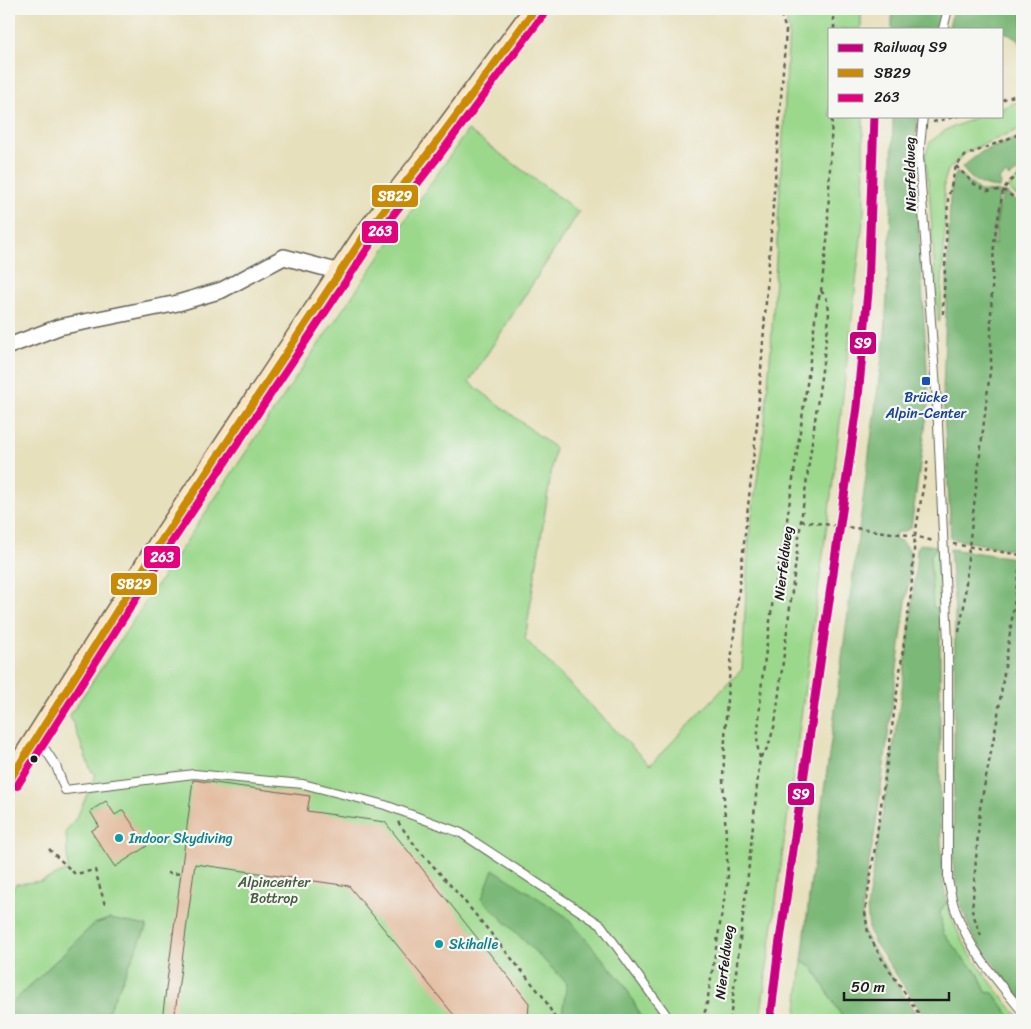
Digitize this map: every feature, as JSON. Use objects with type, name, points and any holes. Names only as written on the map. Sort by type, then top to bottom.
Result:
[{"type":"main road","points":[[9,781],[180,512],[364,236],[430,151],[535,9]]},
{"type":"street","points":[[9,346],[60,327],[178,303],[222,290],[284,257],[340,272]]},
{"type":"lane","points":[[943,28],[948,9]]},
{"type":"lane","name":"Nierfeldweg","points":[[923,120],[919,157],[937,402],[948,642],[948,880],[957,915],[977,952],[1022,1011]]},
{"type":"lane","points":[[36,736],[56,766],[66,790],[194,774],[303,784],[385,804],[461,834],[601,925],[665,1013],[667,1020]]},
{"type":"path","points":[[701,1020],[706,1009],[728,876],[723,779],[727,698],[757,424],[766,314],[786,30],[779,9]]},
{"type":"path","points":[[834,9],[834,28]]},
{"type":"path","points":[[1004,99],[1022,93]]},
{"type":"path","points":[[760,758],[757,744],[758,724],[770,617],[797,452],[827,241],[832,118]]},
{"type":"path","points":[[923,120],[947,120],[952,118]]},
{"type":"path","points":[[942,315],[948,199],[956,166],[965,156],[1022,133]]},
{"type":"path","points":[[956,166],[974,184],[987,191],[1003,190],[1022,204]]},
{"type":"path","points":[[948,642],[958,637],[964,606],[969,547],[991,363],[994,242],[1003,190],[1022,171]]},
{"type":"path","points":[[801,521],[828,327],[827,297],[821,291]]},
{"type":"path","points":[[923,1020],[880,956],[868,933],[865,912],[911,593],[915,536],[929,450]]},
{"type":"path","name":"Nierfeldweg","points":[[730,1020],[760,758],[768,747],[775,724],[801,521],[915,536],[934,541]]},
{"type":"path","points":[[952,544],[1022,555]]},
{"type":"path","points":[[977,952],[982,942],[972,911],[980,808],[997,721],[1022,551]]},
{"type":"path","points":[[385,804],[417,848],[461,897],[544,998],[556,1020]]},
{"type":"path","points":[[9,848],[15,852]]},
{"type":"path","points":[[49,849],[75,874],[95,870],[105,905]]},
{"type":"path","points":[[167,872],[182,874]]},
{"type":"green space","points":[[782,9],[824,9],[824,16],[785,16]]},
{"type":"green space","name":"Alpincenter Bottrop","points":[[824,9],[861,9],[861,28],[828,28],[828,118],[863,118],[864,212],[835,466],[760,1020],[643,1020],[624,984],[482,899],[567,983],[561,1020],[104,1020],[147,926],[109,919],[94,924],[9,1006],[9,896],[16,884],[42,881],[68,870],[66,831],[78,815],[96,774],[91,771],[70,715],[309,358],[468,130],[579,212],[469,382],[555,448],[525,639],[650,765],[742,669],[749,536],[764,431],[771,347],[789,30],[785,16],[824,16]]},
{"type":"green space","points":[[892,9],[944,9],[939,28],[892,28]]},
{"type":"green space","points":[[954,9],[1022,9],[1022,49],[1019,41],[1004,32],[1004,28],[948,28]]},
{"type":"green space","points":[[1022,100],[1022,128],[968,151],[948,170],[944,183],[945,230],[940,321],[938,322],[929,187],[925,156],[930,142],[946,130],[975,118],[1004,118],[1004,107]]},
{"type":"green space","points":[[893,118],[918,118],[914,154],[929,401],[911,528],[903,532],[896,532],[895,540],[901,541],[909,549],[911,565],[876,825],[865,882],[862,912],[866,937],[920,1020],[844,1020],[812,966],[802,961],[811,879],[885,334],[891,215]]},
{"type":"green space","points":[[1022,136],[1022,169],[1009,177],[1006,174],[999,179],[1001,184],[999,188],[978,182],[969,176],[962,167],[983,151]]},
{"type":"green space","points":[[957,172],[980,191],[1000,192],[992,244],[995,244],[996,224],[1005,192],[1022,206],[1022,551],[951,539],[943,391],[950,199],[952,182]]},
{"type":"green space","points":[[1022,174],[1022,200],[1009,190],[1010,185]]},
{"type":"green space","points":[[919,544],[937,546],[930,557],[933,607],[940,609],[940,820],[943,882],[947,901],[940,912],[943,933],[966,962],[978,973],[986,991],[993,993],[1013,1020],[927,1020],[874,942],[869,931],[867,908],[903,684],[917,548]]},
{"type":"green space","points":[[937,546],[940,609],[933,607],[930,557]]},
{"type":"green space","points":[[950,549],[1022,559],[1022,1001],[972,935],[959,900],[953,864],[955,613]]},
{"type":"green space","points":[[493,869],[567,917],[624,984],[643,1020],[561,1020],[567,983],[482,899]]},
{"type":"green space","points":[[947,901],[952,918],[967,949],[1021,1020],[1013,1020],[993,993],[986,991],[978,973],[966,962],[943,933],[940,912]]},
{"type":"green space","points":[[109,919],[147,926],[104,1020],[9,1020],[9,1006],[94,924]]},
{"type":"green space","points":[[802,961],[812,966],[844,1020],[796,1020]]},
{"type":"building","name":"Skihalle","points":[[193,780],[310,796],[307,811],[385,822],[529,1003],[528,1020],[458,1020],[349,886],[195,864],[174,1020],[162,1020]]},
{"type":"building","name":"Indoor Skydiving","points":[[106,801],[115,815],[123,810],[147,846],[115,867],[91,831],[99,826],[90,811]]},
{"type":"rail line","name":"S9","points":[[770,1020],[857,407],[868,292],[874,118]]},
{"type":"transit line","name":"SB29","points":[[9,781],[160,543],[364,236],[430,151],[535,9]]},
{"type":"transit line","name":"263","points":[[17,786],[168,548],[372,242],[438,157],[543,15]]},
{"type":"place","name":"Brücke Alpin-Center","points":[[926,381]]},
{"type":"place","name":"Indoor Skydiving","points":[[119,838]]},
{"type":"place","name":"Skihalle","points":[[439,944]]}]
